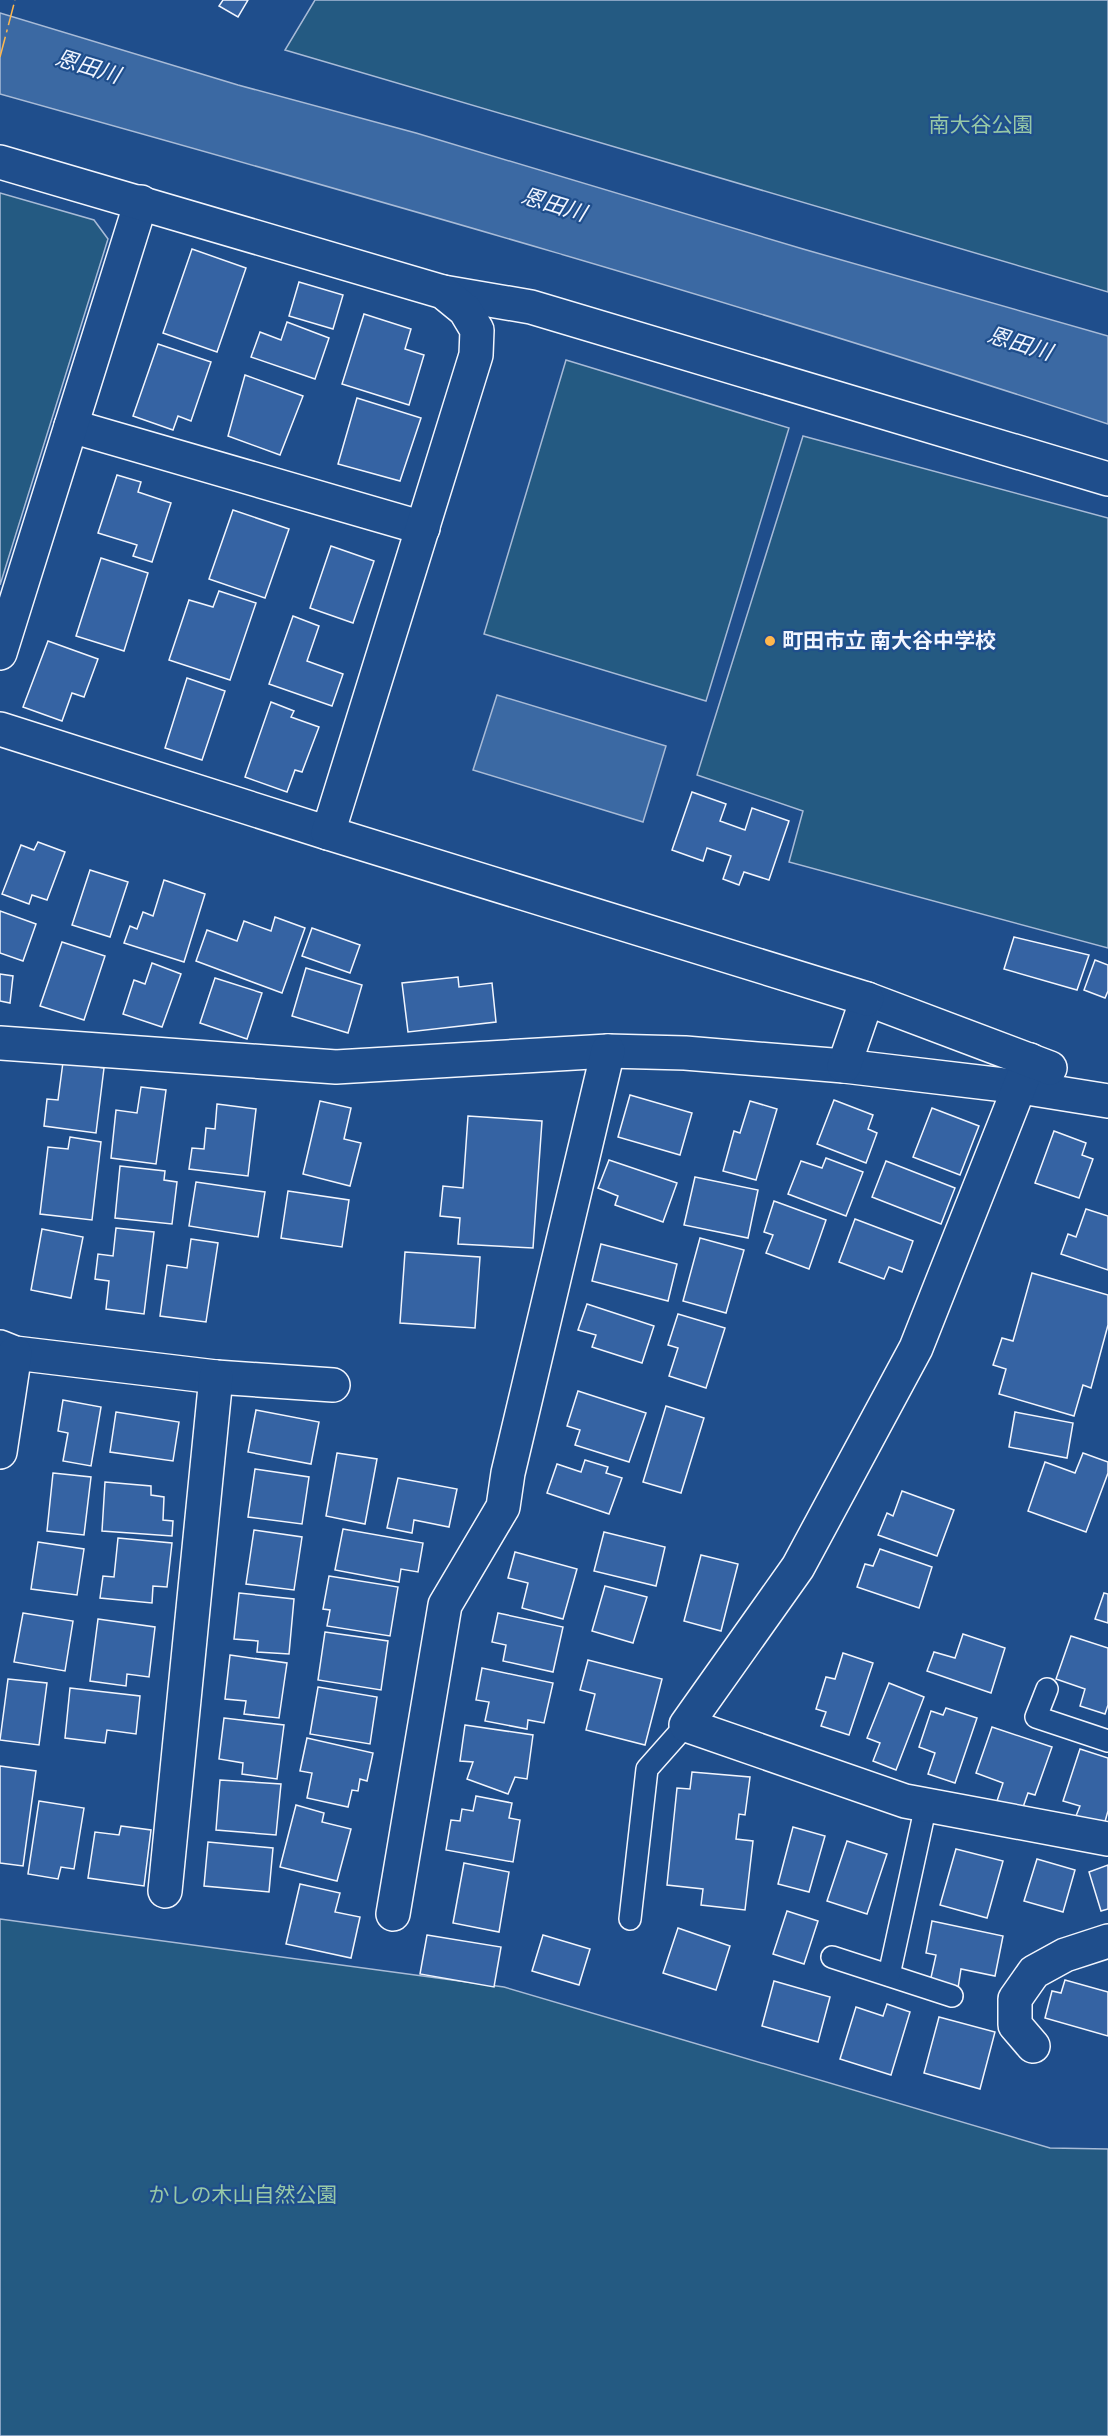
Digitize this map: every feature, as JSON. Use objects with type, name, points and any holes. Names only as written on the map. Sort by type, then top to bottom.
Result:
[{"type":"street","points":[[0,162],[442,292],[531,307],[1108,479]]},
{"type":"street","points":[[0,653],[141,202]]},
{"type":"street","points":[[328,833],[476,355],[477,330],[465,310],[442,292]]},
{"type":"street","points":[[71,426],[423,528]]},
{"type":"street","points":[[0,729],[867,999],[1026,1074],[1108,1101]]},
{"type":"street","points":[[844,1066],[867,999]]},
{"type":"street","points":[[0,1043],[336,1067],[608,1051],[684,1053],[844,1066],[1026,1074],[1108,1089]]},
{"type":"street","points":[[393,1914],[445,1605],[503,1507],[508,1473],[608,1051]]},
{"type":"street","points":[[1026,1074],[916,1348],[798,1567],[686,1725],[905,1801],[1108,1839]]},
{"type":"street","points":[[0,1452],[8,1350],[216,1377],[333,1385]]},
{"type":"street","points":[[165,1891],[216,1377]]},
{"type":"street","points":[[1032,2046],[1015,2025],[1015,1999],[1034,1972],[1065,1955],[1108,1941]]},
{"type":"lane","points":[[1047,1689],[1036,1717],[1108,1741]]},
{"type":"lane","points":[[630,1919],[646,1769],[686,1725]]},
{"type":"lane","points":[[889,1975],[926,1805]]},
{"type":"lane","points":[[832,1957],[952,1996]]},
{"type":"green space","name":"南大谷公園","points":[[315,0],[1108,0],[1108,292],[285,50]]},
{"type":"green space","points":[[0,193],[94,220],[108,239],[0,585]]},
{"type":"green space","points":[[566,360],[789,428],[706,701],[484,634]]},
{"type":"green space","points":[[803,436],[1108,518],[1108,948],[789,862],[803,811],[697,775]]},
{"type":"green space","name":"かしの木山自然公園","points":[[0,1919],[504,1987],[1050,2148],[1108,2149],[1108,2436],[0,2436]]},
{"type":"water","name":"恩田川","points":[[0,13],[238,85],[416,133],[803,249],[1108,336],[1108,424],[971,379],[694,294],[417,212],[0,94]]},
{"type":"water","points":[[497,695],[666,746],[643,822],[473,770]]},
{"type":"building","points":[[223,0],[248,0],[238,17],[219,6]]},
{"type":"building","points":[[192,249],[246,268],[217,352],[163,333]]},
{"type":"building","points":[[299,282],[343,295],[333,329],[289,316]]},
{"type":"building","points":[[364,314],[411,329],[405,349],[424,355],[409,405],[342,384]]},
{"type":"building","points":[[287,322],[329,338],[315,379],[251,357],[260,332],[281,340]]},
{"type":"building","points":[[158,344],[211,362],[191,421],[178,416],[173,430],[133,416]]},
{"type":"building","points":[[245,375],[303,396],[280,455],[228,436]]},
{"type":"building","points":[[357,398],[421,418],[400,481],[338,464]]},
{"type":"building","points":[[117,475],[141,482],[138,492],[171,503],[152,562],[133,556],[137,545],[98,533]]},
{"type":"building","points":[[233,510],[289,529],[265,598],[209,579]]},
{"type":"building","points":[[331,546],[374,561],[353,623],[310,608]]},
{"type":"building","points":[[101,558],[148,573],[124,651],[76,636]]},
{"type":"building","points":[[219,591],[256,603],[230,680],[169,660],[189,600],[213,607]]},
{"type":"building","points":[[293,616],[319,626],[307,661],[343,674],[332,706],[269,684]]},
{"type":"building","points":[[48,641],[98,659],[84,697],[72,693],[62,721],[23,707]]},
{"type":"building","points":[[187,678],[225,691],[202,760],[165,748]]},
{"type":"building","points":[[271,702],[294,711],[291,717],[319,727],[302,772],[295,770],[287,792],[245,777]]},
{"type":"building","points":[[692,792],[726,804],[720,821],[745,830],[752,808],[789,821],[769,880],[744,872],[739,885],[723,879],[731,856],[707,848],[703,861],[672,850]]},
{"type":"building","points":[[38,842],[65,852],[47,900],[32,895],[29,904],[2,894],[21,845],[34,850]]},
{"type":"building","points":[[90,870],[128,882],[110,937],[72,925]]},
{"type":"building","points":[[164,880],[205,894],[184,962],[124,943],[130,926],[137,929],[143,912],[153,916]]},
{"type":"building","points":[[0,911],[36,924],[23,961],[0,953]]},
{"type":"building","points":[[275,917],[305,928],[282,993],[196,961],[207,930],[237,941],[244,921],[271,931]]},
{"type":"building","points":[[312,928],[360,945],[350,973],[302,956]]},
{"type":"building","points":[[1014,937],[1089,955],[1077,990],[1004,969]]},
{"type":"building","points":[[62,942],[105,956],[84,1020],[40,1006]]},
{"type":"building","points":[[1095,960],[1108,965],[1108,991],[1105,998],[1084,990]]},
{"type":"building","points":[[152,963],[181,974],[162,1027],[123,1014],[134,980],[145,984]]},
{"type":"building","points":[[306,968],[362,985],[348,1033],[292,1016]]},
{"type":"building","points":[[0,974],[13,976],[10,1003],[0,1001]]},
{"type":"building","points":[[458,977],[459,987],[492,983],[496,1022],[408,1032],[402,983]]},
{"type":"building","points":[[215,978],[262,993],[247,1039],[200,1023]]},
{"type":"building","points":[[63,1062],[104,1068],[96,1133],[44,1126],[47,1099],[58,1100]]},
{"type":"building","points":[[141,1087],[166,1090],[156,1164],[111,1158],[116,1110],[137,1113]]},
{"type":"building","points":[[630,1095],[692,1113],[680,1155],[618,1137]]},
{"type":"building","points":[[834,1100],[873,1115],[868,1129],[877,1133],[866,1163],[817,1144]]},
{"type":"building","points":[[320,1101],[351,1108],[344,1139],[361,1143],[350,1186],[303,1174]]},
{"type":"building","points":[[750,1101],[777,1109],[756,1180],[723,1171],[734,1131],[740,1133]]},
{"type":"building","points":[[217,1104],[256,1109],[248,1176],[189,1169],[192,1148],[204,1149],[206,1128],[215,1129]]},
{"type":"building","points":[[932,1108],[979,1126],[960,1175],[913,1157]]},
{"type":"building","points":[[468,1116],[542,1121],[533,1248],[458,1244],[460,1218],[440,1216],[443,1186],[463,1188]]},
{"type":"building","points":[[1054,1131],[1086,1143],[1082,1155],[1093,1159],[1079,1198],[1035,1183]]},
{"type":"building","points":[[70,1137],[101,1142],[92,1220],[40,1214],[48,1147],[68,1149]]},
{"type":"building","points":[[826,1158],[863,1172],[846,1216],[788,1194],[801,1161],[822,1168]]},
{"type":"building","points":[[609,1160],[677,1183],[663,1222],[615,1205],[618,1196],[598,1188]]},
{"type":"building","points":[[886,1161],[955,1188],[941,1224],[872,1197]]},
{"type":"building","points":[[120,1166],[165,1171],[164,1180],[177,1182],[172,1224],[115,1218]]},
{"type":"building","points":[[695,1177],[758,1190],[748,1238],[684,1225]]},
{"type":"building","points":[[196,1182],[265,1192],[258,1237],[189,1226]]},
{"type":"building","points":[[288,1191],[349,1200],[342,1247],[281,1238]]},
{"type":"building","points":[[774,1201],[826,1220],[809,1269],[766,1253],[773,1235],[764,1232]]},
{"type":"building","points":[[1086,1209],[1108,1216],[1108,1270],[1061,1254],[1068,1234],[1076,1237]]},
{"type":"building","points":[[855,1219],[913,1241],[902,1272],[889,1267],[884,1279],[839,1262]]},
{"type":"building","points":[[116,1228],[154,1232],[144,1314],[106,1309],[109,1281],[95,1279],[98,1254],[113,1256]]},
{"type":"building","points":[[42,1229],[83,1237],[71,1298],[31,1290]]},
{"type":"building","points":[[700,1238],[744,1250],[726,1313],[683,1301]]},
{"type":"building","points":[[191,1239],[218,1243],[206,1322],[160,1316],[167,1265],[187,1268]]},
{"type":"building","points":[[601,1244],[677,1264],[668,1301],[592,1281]]},
{"type":"building","points":[[405,1252],[480,1257],[475,1328],[400,1323]]},
{"type":"building","points":[[1032,1273],[1108,1295],[1108,1325],[1091,1388],[1083,1385],[1074,1416],[999,1394],[1006,1369],[993,1365],[1002,1338],[1013,1341]]},
{"type":"building","points":[[587,1304],[654,1326],[642,1363],[592,1347],[596,1335],[578,1330]]},
{"type":"building","points":[[678,1314],[725,1328],[706,1388],[669,1376],[678,1348],[668,1345]]},
{"type":"building","points":[[578,1391],[646,1413],[629,1462],[575,1445],[580,1430],[567,1426]]},
{"type":"building","points":[[63,1400],[101,1407],[91,1466],[63,1461],[68,1433],[58,1431]]},
{"type":"building","points":[[666,1406],[704,1418],[681,1493],[643,1482]]},
{"type":"building","points":[[256,1410],[319,1422],[311,1464],[248,1452]]},
{"type":"building","points":[[116,1412],[179,1422],[173,1461],[110,1452]]},
{"type":"building","points":[[1015,1412],[1073,1423],[1067,1458],[1009,1447]]},
{"type":"building","points":[[337,1453],[377,1459],[365,1524],[326,1516]]},
{"type":"building","points":[[1083,1453],[1108,1462],[1108,1473],[1086,1532],[1028,1511],[1045,1462],[1075,1473]]},
{"type":"building","points":[[585,1460],[608,1467],[606,1473],[622,1478],[609,1514],[547,1493],[557,1464],[581,1472]]},
{"type":"building","points":[[255,1469],[309,1477],[302,1524],[248,1517]]},
{"type":"building","points":[[53,1473],[91,1477],[84,1535],[47,1531]]},
{"type":"building","points":[[398,1478],[457,1489],[449,1527],[414,1520],[412,1533],[387,1528]]},
{"type":"building","points":[[105,1482],[151,1486],[151,1495],[164,1497],[163,1520],[173,1521],[172,1536],[102,1531]]},
{"type":"building","points":[[902,1491],[954,1510],[937,1556],[878,1535],[887,1513],[893,1516]]},
{"type":"building","points":[[343,1529],[423,1543],[418,1572],[401,1569],[399,1582],[335,1570]]},
{"type":"building","points":[[254,1530],[302,1537],[294,1590],[246,1584]]},
{"type":"building","points":[[604,1532],[665,1547],[656,1586],[594,1571]]},
{"type":"building","points":[[118,1538],[172,1543],[167,1587],[153,1586],[152,1603],[100,1598],[103,1576],[114,1577]]},
{"type":"building","points":[[38,1542],[84,1549],[77,1595],[31,1589]]},
{"type":"building","points":[[880,1549],[932,1567],[919,1608],[857,1587],[865,1564],[873,1566]]},
{"type":"building","points":[[515,1552],[577,1569],[563,1619],[522,1608],[528,1583],[508,1578]]},
{"type":"building","points":[[701,1555],[738,1564],[721,1631],[684,1621]]},
{"type":"building","points":[[329,1576],[398,1587],[390,1636],[327,1626],[330,1610],[323,1609]]},
{"type":"building","points":[[605,1586],[647,1597],[633,1643],[592,1631]]},
{"type":"building","points":[[239,1593],[294,1599],[289,1654],[257,1652],[258,1641],[234,1639]]},
{"type":"building","points":[[1104,1593],[1108,1594],[1108,1623],[1095,1619]]},
{"type":"building","points":[[23,1613],[73,1621],[65,1671],[14,1662]]},
{"type":"building","points":[[498,1613],[563,1627],[553,1672],[503,1661],[506,1645],[492,1642]]},
{"type":"building","points":[[98,1619],[155,1627],[149,1677],[127,1674],[126,1686],[90,1681]]},
{"type":"building","points":[[325,1632],[388,1641],[381,1690],[318,1680]]},
{"type":"building","points":[[963,1634],[1005,1648],[991,1693],[927,1671],[934,1652],[955,1658]]},
{"type":"building","points":[[1071,1636],[1108,1648],[1108,1705],[1105,1714],[1080,1706],[1085,1689],[1056,1679]]},
{"type":"building","points":[[843,1653],[873,1663],[849,1735],[821,1726],[826,1712],[816,1709],[826,1677],[835,1679]]},
{"type":"building","points":[[230,1655],[287,1663],[279,1718],[244,1714],[246,1701],[225,1699]]},
{"type":"building","points":[[588,1660],[662,1679],[645,1745],[586,1730],[595,1694],[580,1690]]},
{"type":"building","points":[[482,1668],[553,1683],[544,1723],[528,1720],[527,1729],[485,1721],[489,1702],[476,1700]]},
{"type":"building","points":[[8,1679],[47,1683],[39,1745],[0,1740]]},
{"type":"building","points":[[889,1683],[924,1697],[896,1770],[873,1761],[880,1743],[867,1738]]},
{"type":"building","points":[[318,1687],[377,1697],[370,1744],[310,1734]]},
{"type":"building","points":[[70,1688],[140,1696],[136,1734],[107,1730],[105,1743],[65,1738]]},
{"type":"building","points":[[946,1708],[977,1718],[955,1783],[928,1774],[935,1753],[919,1747],[931,1711],[943,1715]]},
{"type":"building","points":[[224,1718],[284,1725],[277,1779],[242,1774],[243,1763],[219,1759]]},
{"type":"building","points":[[465,1725],[533,1735],[527,1779],[515,1777],[508,1794],[467,1779],[473,1762],[460,1761]]},
{"type":"building","points":[[992,1727],[1052,1747],[1035,1795],[1028,1793],[1021,1813],[996,1804],[1003,1783],[976,1773]]},
{"type":"building","points":[[307,1738],[373,1753],[367,1781],[360,1779],[358,1791],[352,1790],[348,1807],[307,1798],[312,1773],[300,1771]]},
{"type":"building","points":[[1080,1749],[1108,1758],[1108,1811],[1104,1825],[1076,1816],[1080,1806],[1063,1801]]},
{"type":"building","points":[[0,1766],[36,1771],[23,1866],[0,1863]]},
{"type":"building","points":[[692,1772],[750,1777],[745,1815],[739,1814],[736,1839],[753,1841],[745,1910],[701,1905],[703,1889],[667,1885],[677,1788],[690,1789]]},
{"type":"building","points":[[220,1780],[281,1784],[276,1835],[216,1830]]},
{"type":"building","points":[[476,1796],[512,1803],[509,1818],[520,1820],[513,1862],[446,1850],[451,1820],[460,1821],[462,1809],[473,1811]]},
{"type":"building","points":[[39,1801],[84,1808],[74,1869],[61,1867],[58,1879],[28,1874]]},
{"type":"building","points":[[296,1805],[324,1813],[322,1822],[351,1829],[337,1881],[280,1867]]},
{"type":"building","points":[[121,1826],[151,1830],[144,1886],[88,1878],[95,1832],[119,1835]]},
{"type":"building","points":[[793,1827],[825,1836],[809,1892],[778,1884]]},
{"type":"building","points":[[847,1841],[887,1854],[867,1914],[827,1901]]},
{"type":"building","points":[[208,1842],[273,1848],[269,1892],[204,1886]]},
{"type":"building","points":[[956,1849],[1003,1861],[987,1918],[940,1905]]},
{"type":"building","points":[[1037,1859],[1075,1870],[1063,1912],[1024,1901]]},
{"type":"building","points":[[464,1863],[509,1872],[499,1932],[453,1923]]},
{"type":"building","points":[[1108,1865],[1108,1909],[1101,1911],[1089,1872]]},
{"type":"building","points":[[300,1884],[340,1893],[335,1912],[360,1917],[351,1958],[286,1944]]},
{"type":"building","points":[[787,1911],[818,1921],[804,1964],[773,1954]]},
{"type":"building","points":[[932,1921],[1003,1936],[995,1976],[961,1969],[958,1988],[930,1982],[936,1955],[926,1953]]},
{"type":"building","points":[[678,1928],[730,1946],[716,1990],[663,1973]]},
{"type":"building","points":[[427,1935],[501,1947],[494,1987],[420,1974]]},
{"type":"building","points":[[543,1935],[590,1949],[579,1985],[532,1971]]},
{"type":"building","points":[[1065,1980],[1108,1992],[1108,2036],[1045,2018],[1052,1991],[1061,1993]]},
{"type":"building","points":[[774,1981],[830,1997],[818,2042],[762,2026]]},
{"type":"building","points":[[887,2004],[910,2012],[891,2075],[840,2059],[856,2007],[883,2016]]},
{"type":"building","points":[[939,2017],[995,2032],[980,2089],[924,2073]]},
{"type":"power","points":[[0,57],[15,0]]},
{"type":"place","name":"町田市立 南大谷中学校","points":[[770,641]]}]
